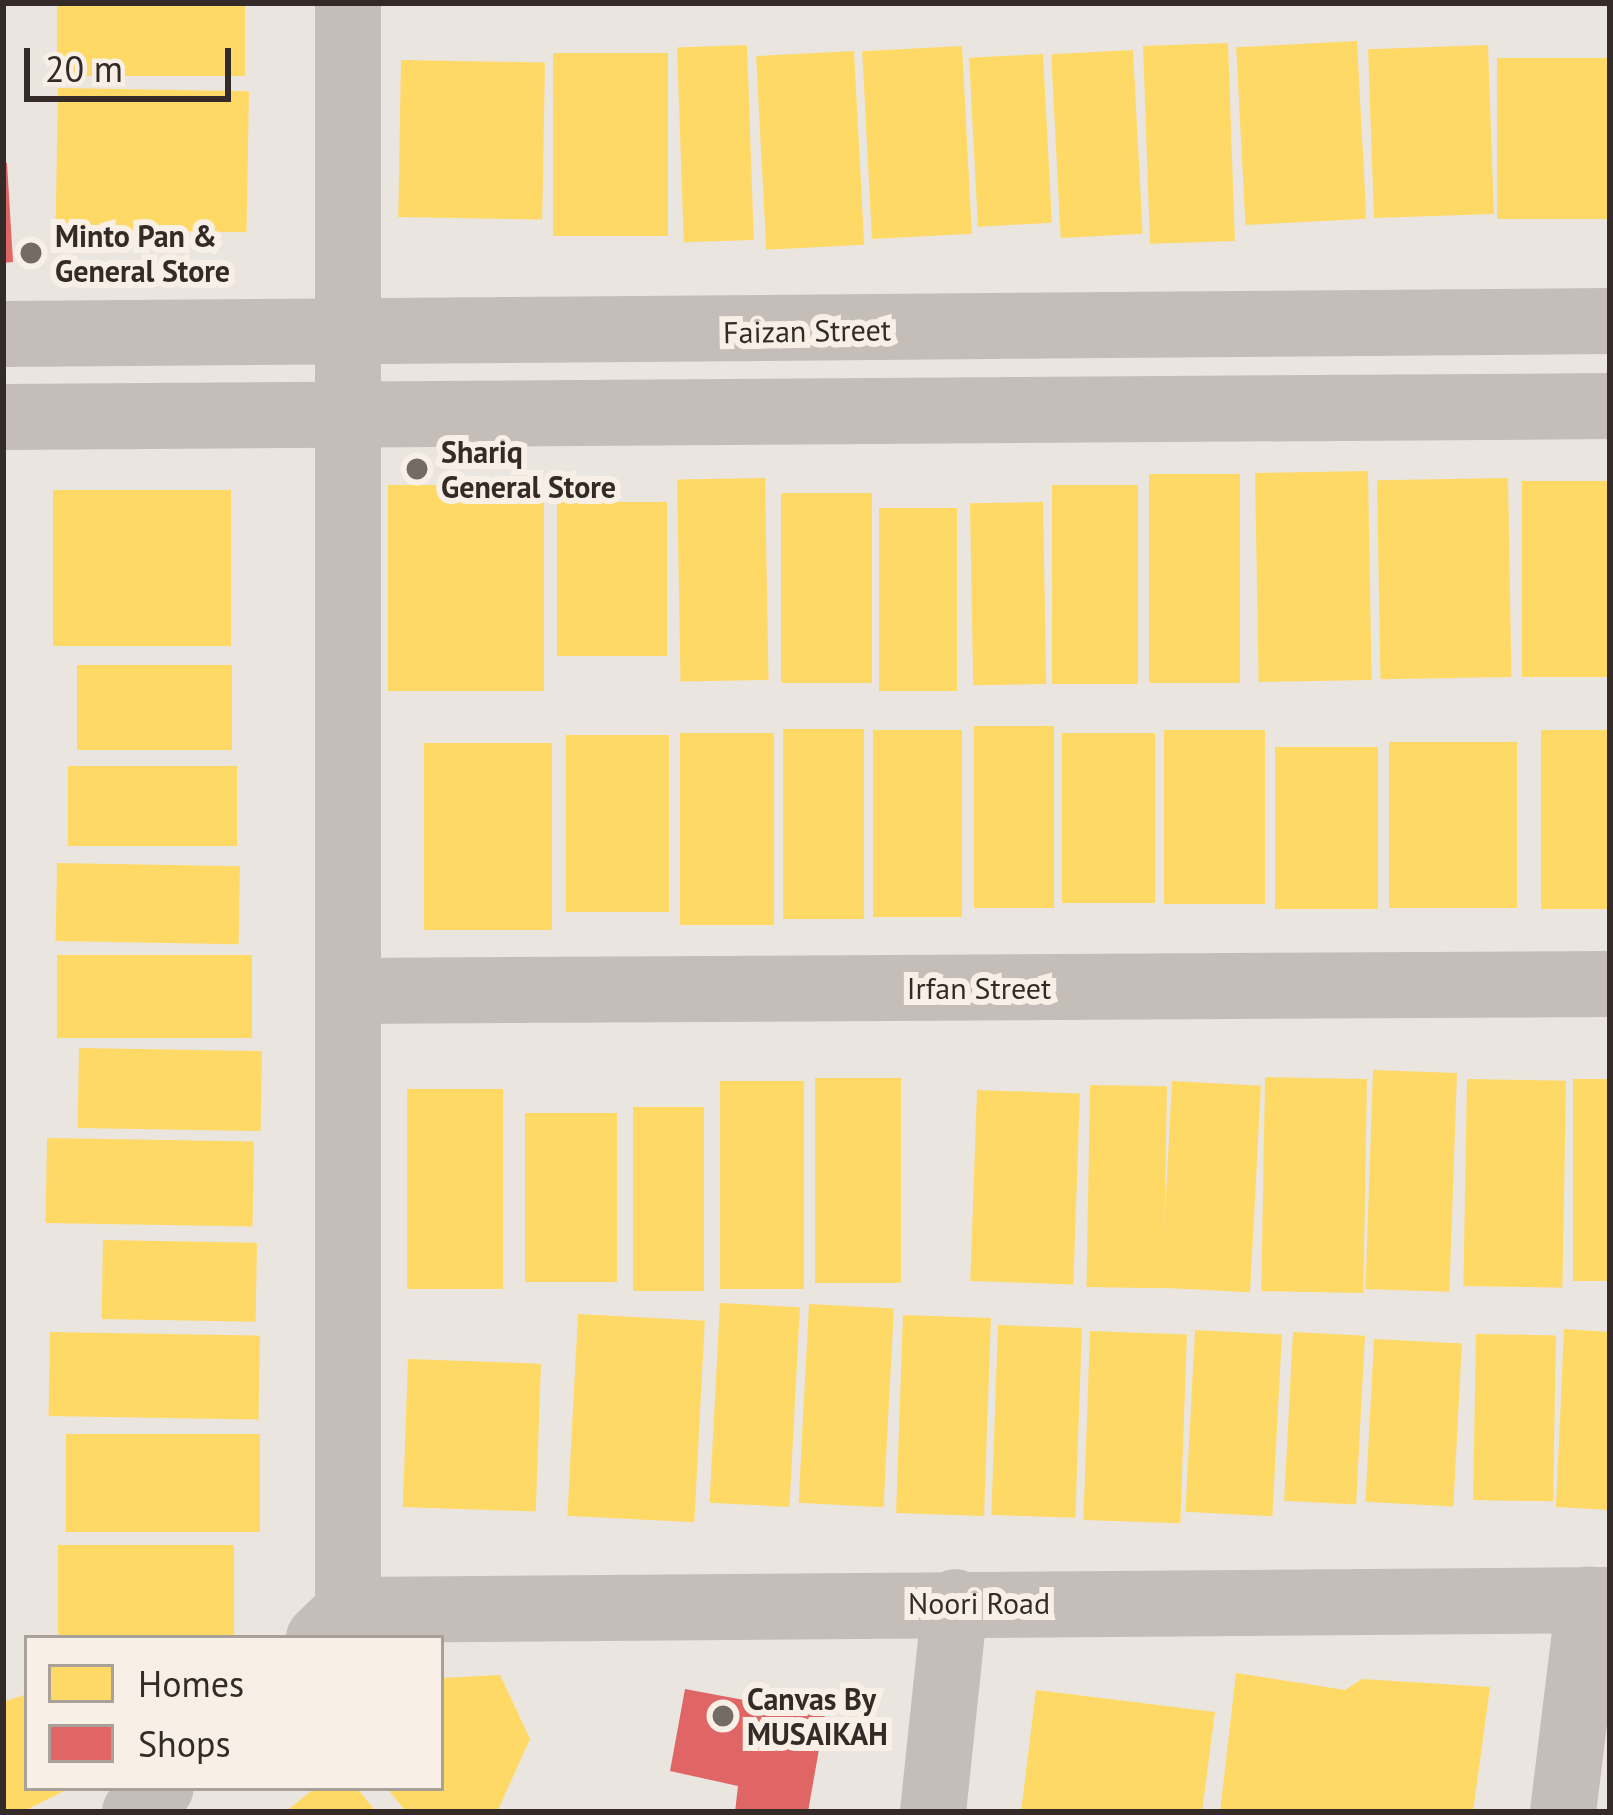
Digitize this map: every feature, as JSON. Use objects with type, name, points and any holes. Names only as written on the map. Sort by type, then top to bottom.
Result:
[{"type":"street","points":[[333,1624],[348,991],[348,3]]},
{"type":"street","name":"Faizan Street","points":[[3,334],[349,336],[1610,321]]},
{"type":"street","points":[[3,417],[348,419],[1610,406]]},
{"type":"street","name":"Irfan Street","points":[[348,991],[1610,984]]},
{"type":"street","points":[[1563,1812],[1599,1600]]},
{"type":"street","name":"Noori Road","points":[[333,1624],[955,1602],[1599,1600]]},
{"type":"street","points":[[933,1812],[955,1602]]},
{"type":"street","points":[[135,1812],[157,1791]]},
{"type":"building: Homes","points":[[57,3],[245,3],[245,76],[57,76]]},
{"type":"building: Homes","points":[[1357,41],[1366,219],[1245,225],[1236,47]]},
{"type":"building: Homes","points":[[1228,43],[1235,241],[1150,244],[1143,46]]},
{"type":"building: Homes","points":[[747,45],[754,240],[684,242],[677,47]]},
{"type":"building: Homes","points":[[1488,45],[1494,214],[1374,218],[1368,49]]},
{"type":"building: Homes","points":[[962,46],[972,234],[872,239],[862,51]]},
{"type":"building: Homes","points":[[1133,50],[1143,234],[1061,238],[1051,54]]},
{"type":"building: Homes","points":[[854,51],[864,245],[766,250],[756,56]]},
{"type":"building: Homes","points":[[553,53],[668,53],[668,236],[553,236]]},
{"type":"building: Homes","points":[[1043,54],[1052,223],[978,227],[969,58]]},
{"type":"building: Homes","points":[[1497,58],[1610,58],[1610,219],[1497,219]]},
{"type":"building: Homes","points":[[401,60],[545,63],[542,219],[398,217]]},
{"type":"building: Homes","points":[[58,88],[249,91],[247,232],[56,229]]},
{"type":"building: Homes","points":[[1368,471],[1372,680],[1259,682],[1255,473]]},
{"type":"building: Homes","points":[[1149,474],[1240,474],[1240,683],[1149,683]]},
{"type":"building: Homes","points":[[765,478],[769,680],[681,682],[677,480]]},
{"type":"building: Homes","points":[[1508,478],[1511,677],[1380,679],[1377,480]]},
{"type":"building: Homes","points":[[1522,481],[1610,481],[1610,677],[1522,677]]},
{"type":"building: Homes","points":[[388,485],[544,485],[544,691],[388,691]]},
{"type":"building: Homes","points":[[1052,485],[1138,485],[1138,684],[1052,684]]},
{"type":"building: Homes","points":[[53,490],[231,490],[231,646],[53,646]]},
{"type":"building: Homes","points":[[781,493],[872,493],[872,683],[781,683]]},
{"type":"building: Homes","points":[[557,502],[667,502],[667,656],[557,656]]},
{"type":"building: Homes","points":[[1043,502],[1046,684],[973,685],[970,503]]},
{"type":"building: Homes","points":[[879,508],[957,508],[957,691],[879,691]]},
{"type":"building: Homes","points":[[77,665],[232,665],[232,750],[77,750]]},
{"type":"building: Homes","points":[[974,726],[1054,726],[1054,908],[974,908]]},
{"type":"building: Homes","points":[[783,729],[864,729],[864,919],[783,919]]},
{"type":"building: Homes","points":[[873,730],[962,730],[962,917],[873,917]]},
{"type":"building: Homes","points":[[1164,730],[1265,730],[1265,904],[1164,904]]},
{"type":"building: Homes","points":[[1541,730],[1610,730],[1610,909],[1541,909]]},
{"type":"building: Homes","points":[[680,733],[774,733],[774,925],[680,925]]},
{"type":"building: Homes","points":[[1062,733],[1155,733],[1155,903],[1062,903]]},
{"type":"building: Homes","points":[[566,735],[669,735],[669,912],[566,912]]},
{"type":"building: Homes","points":[[1389,742],[1517,742],[1517,908],[1389,908]]},
{"type":"building: Homes","points":[[424,743],[552,743],[552,930],[424,930]]},
{"type":"building: Homes","points":[[1275,747],[1378,747],[1378,909],[1275,909]]},
{"type":"building: Homes","points":[[68,766],[237,766],[237,846],[68,846]]},
{"type":"building: Homes","points":[[57,863],[240,866],[239,944],[56,941]]},
{"type":"building: Homes","points":[[57,955],[252,955],[252,1038],[57,1038]]},
{"type":"building: Homes","points":[[79,1048],[262,1051],[261,1131],[78,1128]]},
{"type":"building: Homes","points":[[1373,1070],[1457,1073],[1449,1292],[1365,1289]]},
{"type":"building: Homes","points":[[1265,1077],[1367,1079],[1363,1293],[1261,1291]]},
{"type":"building: Homes","points":[[815,1078],[901,1078],[901,1283],[815,1283]]},
{"type":"building: Homes","points":[[1467,1079],[1566,1081],[1562,1288],[1463,1286]]},
{"type":"building: Homes","points":[[1573,1079],[1610,1079],[1610,1281],[1573,1281]]},
{"type":"building: Homes","points":[[720,1081],[804,1081],[804,1289],[720,1289]]},
{"type":"building: Homes","points":[[1172,1081],[1261,1086],[1250,1292],[1161,1288]]},
{"type":"building: Homes","points":[[1090,1085],[1167,1086],[1163,1288],[1086,1287]]},
{"type":"building: Homes","points":[[407,1089],[503,1089],[503,1289],[407,1289]]},
{"type":"building: Homes","points":[[977,1090],[1080,1094],[1073,1284],[970,1281]]},
{"type":"building: Homes","points":[[633,1107],[704,1107],[704,1291],[633,1291]]},
{"type":"building: Homes","points":[[525,1113],[617,1113],[617,1282],[525,1282]]},
{"type":"building: Homes","points":[[47,1138],[254,1142],[252,1227],[46,1223]]},
{"type":"building: Homes","points":[[103,1240],[257,1243],[256,1322],[102,1319]]},
{"type":"building: Homes","points":[[720,1303],[800,1307],[789,1507],[710,1503]]},
{"type":"building: Homes","points":[[809,1304],[894,1308],[883,1507],[799,1503]]},
{"type":"building: Homes","points":[[578,1314],[705,1321],[694,1522],[567,1516]]},
{"type":"building: Homes","points":[[903,1315],[991,1318],[984,1516],[896,1513]]},
{"type":"building: Homes","points":[[998,1325],[1082,1328],[1075,1518],[991,1515]]},
{"type":"building: Homes","points":[[1564,1329],[1610,1332],[1610,1510],[1556,1507]]},
{"type":"building: Homes","points":[[1195,1330],[1282,1335],[1272,1516],[1185,1512]]},
{"type":"building: Homes","points":[[1090,1331],[1187,1334],[1180,1523],[1083,1520]]},
{"type":"building: Homes","points":[[50,1332],[260,1336],[259,1420],[49,1416]]},
{"type":"building: Homes","points":[[1293,1332],[1365,1336],[1356,1505],[1284,1501]]},
{"type":"building: Homes","points":[[1476,1334],[1556,1335],[1553,1501],[1473,1500]]},
{"type":"building: Homes","points":[[1374,1339],[1462,1344],[1453,1506],[1365,1502]]},
{"type":"building: Homes","points":[[408,1359],[541,1364],[536,1512],[403,1507]]},
{"type":"building: Homes","points":[[66,1434],[260,1434],[260,1532],[66,1532]]},
{"type":"building: Homes","points":[[58,1545],[234,1545],[234,1635],[58,1635]]},
{"type":"building: Homes","points":[[1236,1673],[1345,1690],[1362,1679],[1490,1687],[1473,1812],[1220,1812]]},
{"type":"building: Homes","points":[[500,1675],[530,1739],[497,1812],[406,1812],[389,1791],[444,1791],[444,1678]]},
{"type":"building: Homes","points":[[1036,1690],[1215,1712],[1202,1812],[1021,1812]]},
{"type":"building: Homes","points":[[24,1695],[24,1791],[64,1791],[22,1812],[3,1812],[3,1702]]},
{"type":"building: Homes","points":[[311,1791],[359,1791],[376,1812],[285,1812]]},
{"type":"building: Shops","points":[[3,163],[7,163],[13,262],[3,263]]},
{"type":"building: Shops","points":[[685,1689],[825,1715],[808,1812],[735,1812],[738,1786],[670,1771]]},
{"type":"place","name":"Minto Pan & General Store","points":[[31,253]]},
{"type":"place","name":"Shariq General Store","points":[[417,469]]},
{"type":"place","name":"Canvas By MUSAIKAH","points":[[723,1716]]}]
